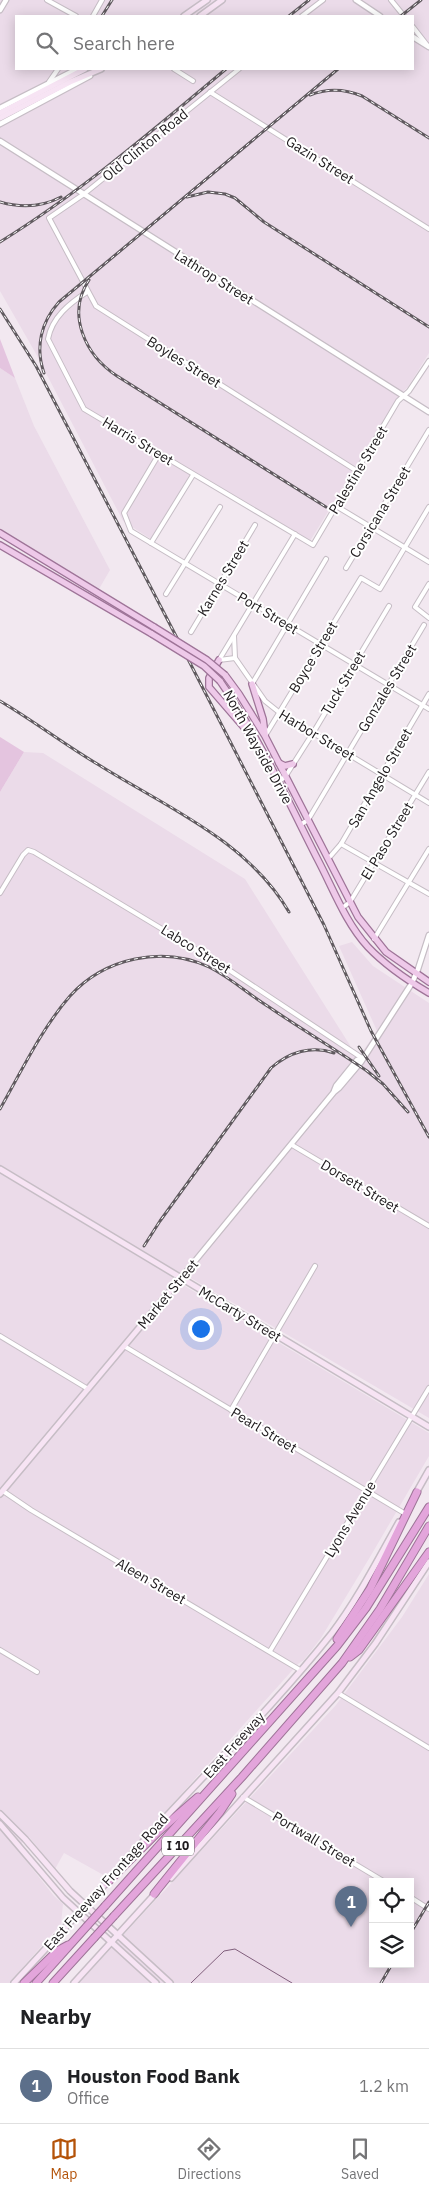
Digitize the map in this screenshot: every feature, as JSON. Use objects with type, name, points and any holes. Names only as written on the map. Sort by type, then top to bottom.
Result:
[{"type":"highway","points":[[313,1675],[370,1589],[416,1492]]},
{"type":"highway","name":"East Freeway","points":[[36,1983],[313,1675],[366,1608],[429,1507]]},
{"type":"highway","name":"East Freeway","points":[[53,1983],[242,1777],[342,1663],[380,1609],[429,1526]]},
{"type":"highway","points":[[342,1663],[359,1650],[429,1552]]},
{"type":"highway","points":[[107,1883],[158,1832],[225,1773]]},
{"type":"highway","points":[[154,1894],[220,1812],[242,1777]]},
{"type":"highway","points":[[24,1983],[57,1951],[72,1943]]},
{"type":"main road","points":[[185,15],[207,0]]},
{"type":"main road","points":[[201,15],[222,0]]},
{"type":"main road","points":[[0,113],[83,70]]},
{"type":"main road","points":[[0,118],[70,82],[100,70]]},
{"type":"main road","name":"North Wayside Drive","points":[[0,533],[194,651],[239,694],[265,736],[358,917],[386,952],[429,982]]},
{"type":"main road","name":"North Wayside Drive","points":[[0,545],[96,600],[222,678],[356,932],[372,951],[412,983],[429,993]]},
{"type":"main road","points":[[219,660],[209,678],[209,687],[212,693],[254,737]]},
{"type":"main road","points":[[252,684],[263,719],[265,736]]},
{"type":"main road","points":[[278,762],[284,766],[293,764]]},
{"type":"main road","name":"McCarty Street","points":[[0,1169],[429,1427]]},
{"type":"main road","name":"Market Street","points":[[1,1493],[181,1278]]},
{"type":"main road","name":"East Freeway Frontage Road","points":[[14,1983],[300,1670],[341,1620],[429,1470]]},
{"type":"main road","points":[[74,1983],[338,1693],[370,1650],[429,1562]]},
{"type":"main road","points":[[0,1814],[86,1906],[170,1983]]},
{"type":"main road","points":[[0,1824],[38,1870],[110,1943],[155,1982],[161,1975]]},
{"type":"main road","points":[[38,1870],[46,1865]]},
{"type":"street","points":[[0,10],[6,0]]},
{"type":"street","points":[[47,0],[74,15]]},
{"type":"street","points":[[93,15],[102,0]]},
{"type":"street","points":[[303,15],[323,0]]},
{"type":"street","points":[[356,0],[378,15]]},
{"type":"street","points":[[391,0],[403,15]]},
{"type":"street","points":[[414,28],[429,47]]},
{"type":"street","points":[[414,38],[429,47]]},
{"type":"street","points":[[49,82],[57,70]]},
{"type":"street","points":[[0,108],[75,70]]},
{"type":"street","points":[[0,124],[100,70]]},
{"type":"street","points":[[176,70],[193,81]]},
{"type":"street","name":"Old Clinton Road","points":[[49,218],[84,194],[238,70]]},
{"type":"street","name":"Gazin Street","points":[[210,92],[429,229]]},
{"type":"street","name":"Lathrop Street","points":[[0,141],[429,412]]},
{"type":"street","name":"Boyles Street","points":[[49,218],[88,292],[99,308],[357,471]]},
{"type":"street","name":"Harris Street","points":[[88,292],[64,310],[56,320],[49,335],[50,345],[82,407],[313,545]]},
{"type":"street","name":"Palestine Street","points":[[313,545],[398,401],[409,391],[429,361]]},
{"type":"street","name":"Corsicana Street","points":[[346,568],[429,430]]},
{"type":"street","name":"Port Street","points":[[159,454],[124,513],[131,531],[429,709]]},
{"type":"street","points":[[152,543],[193,475]]},
{"type":"street","points":[[166,594],[220,506]]},
{"type":"street","points":[[336,506],[429,562]]},
{"type":"street","points":[[404,547],[429,506]]},
{"type":"street","name":"Karnes Street","points":[[191,632],[255,525]]},
{"type":"street","points":[[219,660],[295,534]]},
{"type":"street","name":"Boyce Street","points":[[265,736],[361,578],[380,589],[404,547]]},
{"type":"street","points":[[252,684],[326,559]]},
{"type":"street","points":[[429,584],[415,607],[429,618]]},
{"type":"street","name":"Tuck Street","points":[[278,782],[285,777],[313,733],[389,606]]},
{"type":"street","name":"Gonzales Street","points":[[300,825],[308,820],[424,625]]},
{"type":"street","points":[[219,660],[235,658],[234,636]]},
{"type":"street","name":"Harbor Street","points":[[235,658],[265,701],[280,713],[429,803]]},
{"type":"street","name":"San Angelo Street","points":[[328,859],[342,844],[429,694]]},
{"type":"street","name":"El Paso Street","points":[[342,908],[350,902],[429,772]]},
{"type":"street","points":[[342,844],[429,894]]},
{"type":"street","points":[[374,939],[429,849]]},
{"type":"street","name":"Labco Street","points":[[0,893],[25,852],[28,850],[34,852],[217,962],[362,1058]]},
{"type":"street","name":"Market Street","points":[[181,1278],[292,1145],[334,1092],[336,1086],[358,1060],[362,1058],[412,983],[429,935]]},
{"type":"street","name":"Dorsett Street","points":[[292,1145],[429,1226]]},
{"type":"street","points":[[231,1410],[315,1266]]},
{"type":"street","points":[[0,1336],[88,1389]]},
{"type":"street","name":"Pearl Street","points":[[124,1346],[404,1513]]},
{"type":"street","name":"Lyons Avenue","points":[[270,1651],[429,1388]]},
{"type":"street","name":"Aleen Street","points":[[1,1493],[300,1670]]},
{"type":"street","points":[[0,1650],[37,1672]]},
{"type":"street","points":[[338,1693],[429,1748]]},
{"type":"street","name":"Portwall Street","points":[[243,1797],[377,1878]]},
{"type":"street","points":[[414,1900],[429,1909]]},
{"type":"shaded area","points":[[0,0],[429,0],[429,353],[408,387],[401,393],[310,541],[192,472],[151,539],[123,521],[35,352],[0,291]]},
{"type":"shaded area","points":[[0,339],[15,378],[0,368]]},
{"type":"shaded area","points":[[0,368],[15,378],[34,426],[110,570],[99,589],[0,529]]},
{"type":"shaded area","points":[[0,737],[24,752],[0,792]]},
{"type":"shaded area","points":[[24,752],[43,753],[245,879],[358,1058],[377,1031],[339,946],[352,942],[373,966],[429,1003],[429,1418],[189,1277],[183,1285],[429,1433],[429,1456],[321,1638],[304,1660],[298,1664],[107,1877],[64,1853],[55,1869],[29,1837],[16,1848],[54,1896],[63,1904],[61,1924],[9,1983],[0,1983],[0,792]]},
{"type":"shaded area","points":[[429,1574],[429,1983],[79,1983],[336,1705],[402,1617]]},
{"type":"waterway","points":[[191,1983],[224,1951],[235,1949],[292,1983]]},
{"type":"railway","points":[[103,15],[112,0]]},
{"type":"railway","points":[[290,15],[309,0]]},
{"type":"railway","points":[[402,15],[421,0]]},
{"type":"railway","points":[[0,242],[88,181],[225,70]]},
{"type":"railway","points":[[44,373],[40,354],[41,335],[48,318],[59,302],[337,70]]},
{"type":"railway","points":[[310,95],[330,90],[362,96],[429,138]]},
{"type":"railway","points":[[187,197],[208,192],[225,194],[235,198],[264,222],[429,327]]},
{"type":"railway","points":[[0,202],[16,205],[39,205],[61,197]]},
{"type":"railway","points":[[89,280],[82,293],[79,306],[79,320],[82,333],[88,345],[106,367],[117,376],[326,507]]},
{"type":"railway","points":[[0,309],[36,366],[190,663],[324,925],[371,1031],[429,1137]]},
{"type":"railway","points":[[0,701],[86,757],[178,811],[229,845],[272,887],[289,912]]},
{"type":"railway","points":[[0,1109],[41,1036],[70,996],[100,972],[117,964],[154,956],[191,960],[217,971],[367,1071],[383,1084],[408,1112]]},
{"type":"railway","points":[[359,1047],[379,1076]]},
{"type":"railway","points":[[144,1246],[271,1068],[293,1054],[309,1050],[334,1053]]},
{"type":"railway","points":[[414,1927],[429,1902]]},
{"type":"railway","points":[[381,1983],[390,1968]]},
{"type":"place","name":"Houston Food Bank","points":[[351,1927]]}]
